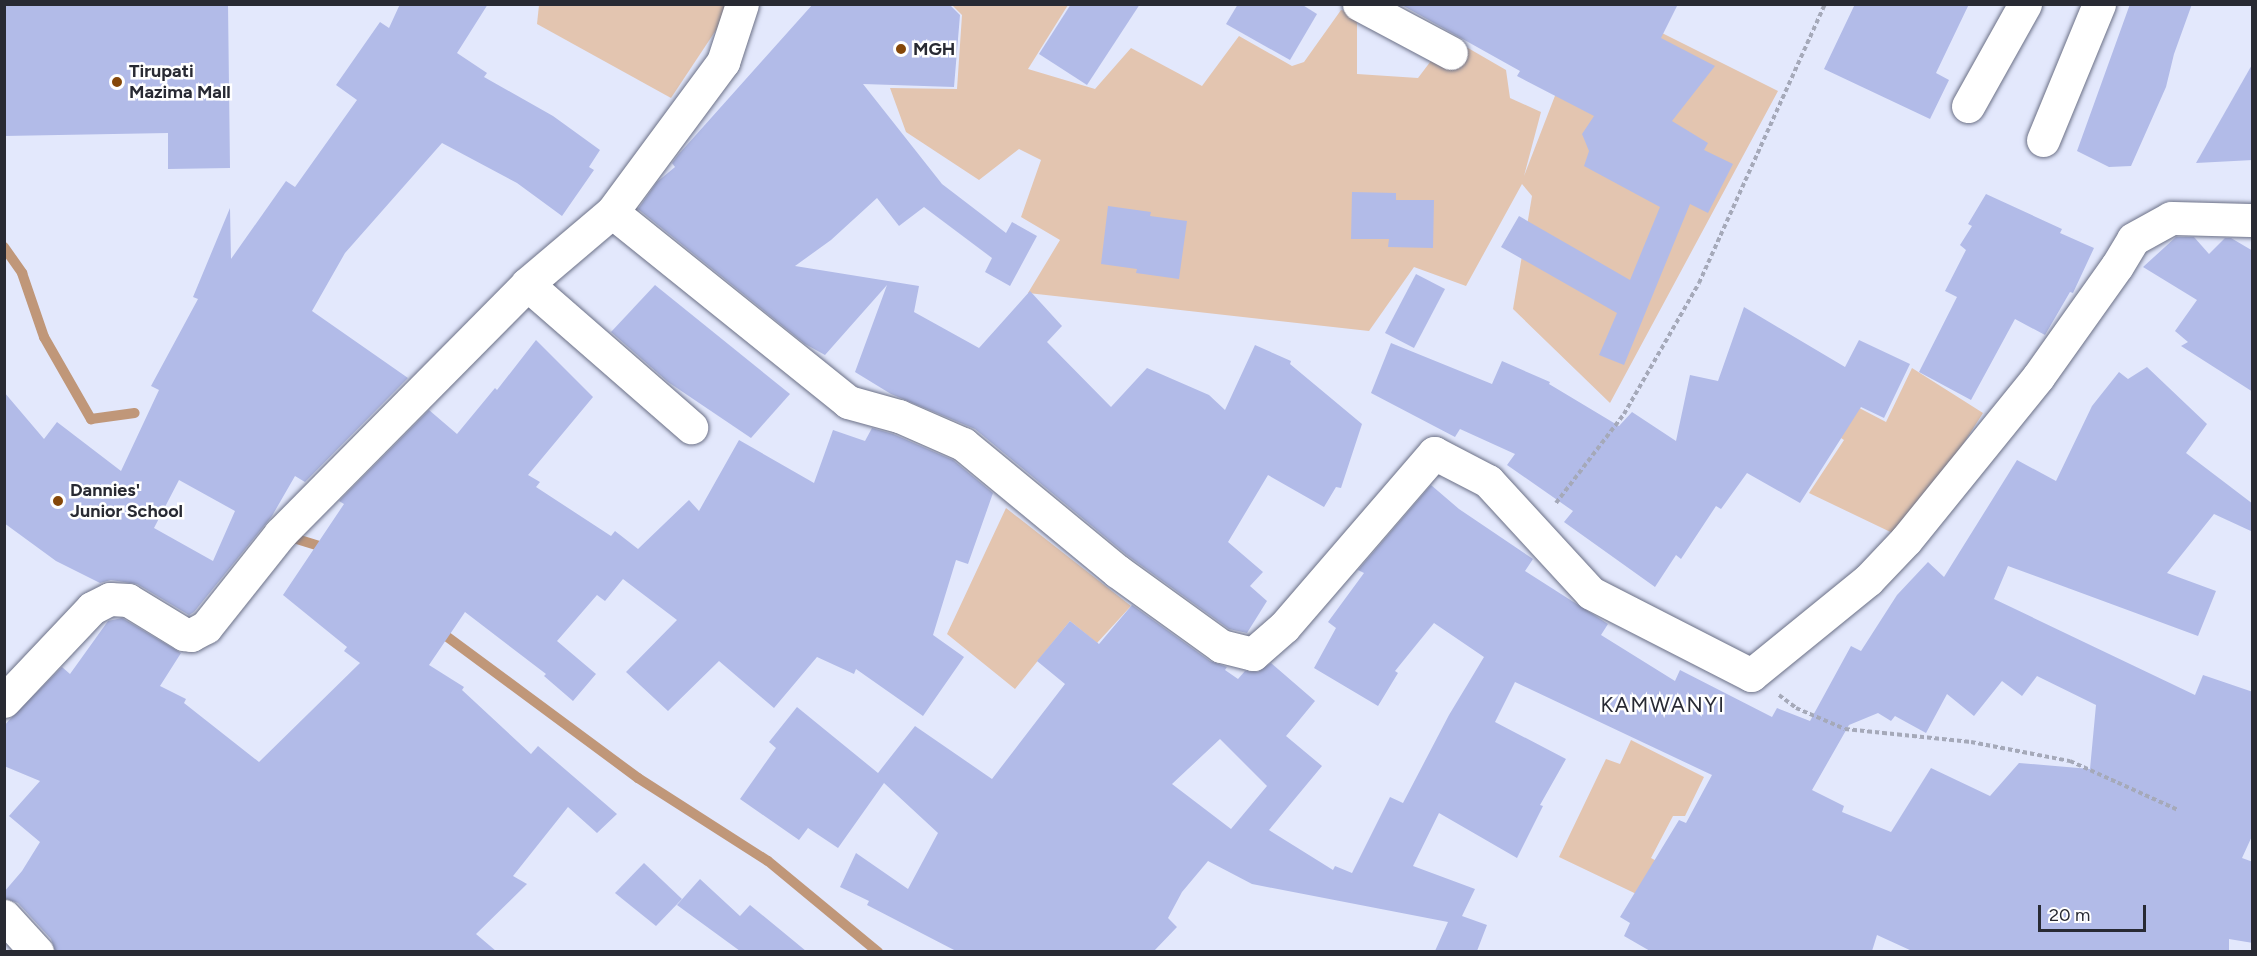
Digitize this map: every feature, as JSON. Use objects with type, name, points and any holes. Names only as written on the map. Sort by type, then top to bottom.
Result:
[{"type":"street","points":[[4,701],[92,608],[110,599],[128,600],[184,634],[191,635],[206,627],[280,534],[527,285],[612,212],[723,62],[742,4]]},
{"type":"street","points":[[1359,4],[1451,52]]},
{"type":"street","points":[[1968,106],[2025,4]]},
{"type":"street","points":[[2043,140],[2099,4]]},
{"type":"street","points":[[612,212],[848,402],[899,416],[963,444],[1117,572],[1221,646],[1253,654],[1284,627],[1434,453],[1488,481],[1591,592],[1751,675],[1859,587],[1906,540],[2038,377],[2117,266],[2133,239],[2171,219],[2253,220]]},
{"type":"street","points":[[527,285],[692,427]]},
{"type":"street","points":[[4,916],[37,951]]},
{"type":"path","points":[[1538,534],[1562,492],[1624,414],[1699,282],[1825,4]]},
{"type":"path","points":[[1751,675],[1796,708],[1845,729],[1971,742],[2070,761],[2178,810]]},
{"type":"shaded area","points":[[539,5],[727,5],[724,18],[671,98],[537,24]]},
{"type":"shaded area","points":[[952,5],[1068,5],[1028,69],[1095,89],[1131,48],[1202,86],[1239,36],[1292,66],[1304,62],[1341,10],[1357,14],[1357,74],[1418,78],[1449,37],[1506,70],[1510,98],[1541,112],[1524,176],[1575,44],[1612,8],[1778,91],[1610,403],[1513,309],[1532,196],[1522,184],[1466,286],[1414,267],[1369,331],[1028,293],[1060,240],[1021,217],[1041,160],[1019,149],[979,180],[906,132],[890,88],[957,89],[962,15]]},
{"type":"shaded area","points":[[1912,368],[1983,413],[1903,538],[1809,493],[1844,440],[1802,413],[1825,390],[1886,422]]},
{"type":"shaded area","points":[[1006,508],[1131,606],[1097,643],[1070,621],[1015,689],[947,634]]},
{"type":"shaded area","points":[[1631,740],[1704,777],[1685,816],[1673,816],[1651,858],[1691,879],[1672,911],[1559,857],[1606,759],[1620,764]]},
{"type":"building","name":"Tirupati Mazima Mall","points":[[4,4],[228,4],[230,168],[168,169],[168,133],[4,136]]},
{"type":"building","points":[[400,4],[488,4],[457,53],[487,73],[484,77],[553,116],[600,150],[589,167],[594,170],[562,216],[517,183],[442,143],[345,253],[312,311],[408,378],[305,482],[295,476],[272,516],[194,612],[189,615],[137,584],[111,580],[100,583],[56,561],[4,523],[4,392],[44,439],[57,422],[121,471],[159,390],[151,386],[198,299],[193,297],[230,208],[231,259],[286,181],[295,187],[357,100],[336,85],[380,22],[389,28]],"holes":[[[179,480],[235,511],[213,561],[154,528]]]},
{"type":"building","points":[[813,4],[949,4],[960,15],[954,87],[863,84],[942,184],[1006,233],[1012,222],[1037,236],[1010,286],[985,272],[992,258],[924,207],[899,226],[877,198],[831,240],[795,266],[919,286],[914,312],[979,348],[1030,291],[1062,326],[1047,342],[1111,407],[1147,368],[1209,395],[1225,410],[1255,345],[1291,361],[1290,364],[1362,424],[1341,488],[1336,487],[1324,507],[1268,475],[1228,542],[1263,572],[1250,586],[1267,601],[1247,633],[1229,629],[1128,556],[975,429],[891,394],[855,372],[887,285],[825,355],[805,344],[638,209],[657,182],[675,167],[672,163],[678,155]]},
{"type":"building","points":[[1071,4],[1140,4],[1087,85],[1039,54]]},
{"type":"building","points":[[1238,4],[1301,4],[1317,14],[1290,60],[1226,24]]},
{"type":"building","points":[[1400,4],[1678,4],[1661,38],[1715,66],[1672,121],[1708,143],[1704,150],[1733,164],[1708,213],[1690,204],[1624,365],[1599,355],[1617,313],[1501,247],[1519,216],[1630,280],[1660,207],[1584,166],[1589,151],[1582,134],[1594,116],[1517,76],[1520,71]]},
{"type":"building","points":[[1855,4],[1969,4],[1936,73],[1949,80],[1930,119],[1824,69]]},
{"type":"building","points":[[2130,4],[2192,4],[2174,54],[2166,87],[2131,166],[2109,167],[2077,151]]},
{"type":"building","points":[[2253,63],[2253,160],[2196,163]]},
{"type":"building","points":[[1352,192],[1396,193],[1396,200],[1434,200],[1433,248],[1388,247],[1389,239],[1351,239]]},
{"type":"building","points":[[1986,194],[2062,229],[2060,233],[2094,248],[2073,293],[2070,292],[2045,335],[2015,319],[1971,400],[1919,372],[1957,297],[1945,291],[1966,250],[1960,245],[1972,226],[1968,224]]},
{"type":"building","points":[[1108,206],[1151,212],[1150,216],[1187,221],[1179,279],[1136,273],[1137,269],[1101,264]]},
{"type":"building","points":[[2176,237],[2194,237],[2209,254],[2225,238],[2231,238],[2253,251],[2253,392],[2181,346],[2188,342],[2175,331],[2197,300],[2143,267]]},
{"type":"building","points":[[1416,274],[1445,289],[1414,348],[1385,333]]},
{"type":"building","points":[[655,285],[790,394],[751,438],[668,382],[611,332]]},
{"type":"building","points":[[1744,307],[1845,367],[1859,340],[1910,364],[1884,418],[1861,407],[1800,503],[1747,473],[1721,509],[1716,506],[1681,559],[1676,555],[1655,587],[1564,522],[1573,511],[1507,465],[1515,454],[1460,429],[1455,437],[1371,393],[1391,343],[1492,384],[1502,361],[1550,382],[1549,384],[1619,426],[1632,412],[1676,441],[1690,375],[1718,381]]},
{"type":"building","points":[[536,340],[593,397],[528,475],[540,482],[536,487],[611,536],[615,531],[638,549],[689,500],[699,511],[739,440],[814,483],[833,430],[865,441],[872,428],[893,434],[953,460],[993,493],[968,564],[956,560],[933,635],[964,657],[923,716],[856,669],[854,674],[817,657],[774,708],[719,661],[668,711],[626,672],[677,620],[623,579],[605,601],[597,595],[557,641],[596,674],[573,701],[544,676],[546,674],[465,612],[429,665],[464,687],[462,690],[531,754],[538,746],[617,814],[597,833],[568,807],[513,876],[527,884],[476,934],[496,951],[55,951],[51,939],[18,903],[4,898],[4,892],[22,871],[40,842],[9,816],[40,781],[4,766],[4,726],[62,667],[70,674],[108,621],[122,618],[181,653],[160,686],[186,699],[184,703],[259,762],[360,663],[344,651],[347,647],[283,595],[344,504],[339,501],[429,410],[457,434],[495,388],[497,390]]},
{"type":"building","points":[[2147,367],[2207,424],[2186,453],[2253,504],[2253,532],[2214,514],[2167,573],[2216,591],[2198,636],[2008,566],[1994,599],[2195,695],[2203,675],[2253,692],[2253,834],[2242,858],[2253,862],[2253,943],[2229,939],[2229,951],[1912,951],[1877,935],[1872,951],[1650,951],[1624,936],[1630,923],[1620,917],[1679,820],[1686,823],[1712,775],[1515,682],[1495,722],[1566,759],[1540,805],[1543,806],[1517,858],[1439,813],[1413,866],[1475,889],[1462,916],[1487,925],[1477,951],[1435,951],[1448,922],[1252,884],[1208,861],[1182,892],[1168,918],[1177,927],[1154,951],[956,951],[867,905],[869,901],[840,887],[856,853],[908,889],[938,833],[884,783],[838,848],[808,828],[799,840],[740,799],[776,748],[769,742],[797,707],[878,773],[915,726],[992,779],[1065,684],[1037,661],[1070,621],[1099,644],[1132,605],[1210,661],[1227,667],[1225,670],[1238,679],[1245,671],[1258,672],[1271,663],[1315,701],[1286,736],[1322,766],[1269,830],[1333,870],[1335,866],[1352,873],[1390,797],[1403,803],[1449,715],[1484,657],[1434,623],[1395,671],[1398,673],[1378,706],[1314,668],[1336,628],[1328,622],[1364,573],[1358,570],[1431,485],[1459,509],[1533,559],[1525,571],[1608,624],[1601,635],[1675,681],[1680,670],[1772,717],[1777,708],[1810,721],[1851,646],[1861,651],[1897,595],[1928,562],[1944,577],[2017,460],[2056,481],[2092,406],[2119,372],[2128,379]],"holes":[[[2037,676],[2096,705],[2090,769],[2019,763],[1990,796],[1931,768],[1891,832],[1842,812],[1844,806],[1812,790],[1849,725],[1878,713],[1891,721],[1895,716],[1926,733],[1947,694],[1974,716],[2002,681],[2022,696]],[[1220,739],[1267,786],[1231,829],[1172,784]]]},
{"type":"building","points":[[644,863],[682,899],[656,926],[615,893]]},
{"type":"building","points":[[700,879],[740,916],[750,905],[806,951],[740,951],[677,905]]},
{"type":"waterway","points":[[4,247],[22,273],[44,337],[91,419],[135,413]]},
{"type":"waterway","points":[[287,536],[329,549]]},
{"type":"waterway","points":[[438,630],[638,778],[768,861],[878,952]]},
{"type":"place","name":"MGH","points":[[901,49]]},
{"type":"place","name":"Tirupati Mazima Mall","points":[[117,82]]},
{"type":"place","name":"Dannies' Junior School","points":[[58,501]]},
{"type":"district","name":"KAMWANYI","points":[[1663,705]]}]
